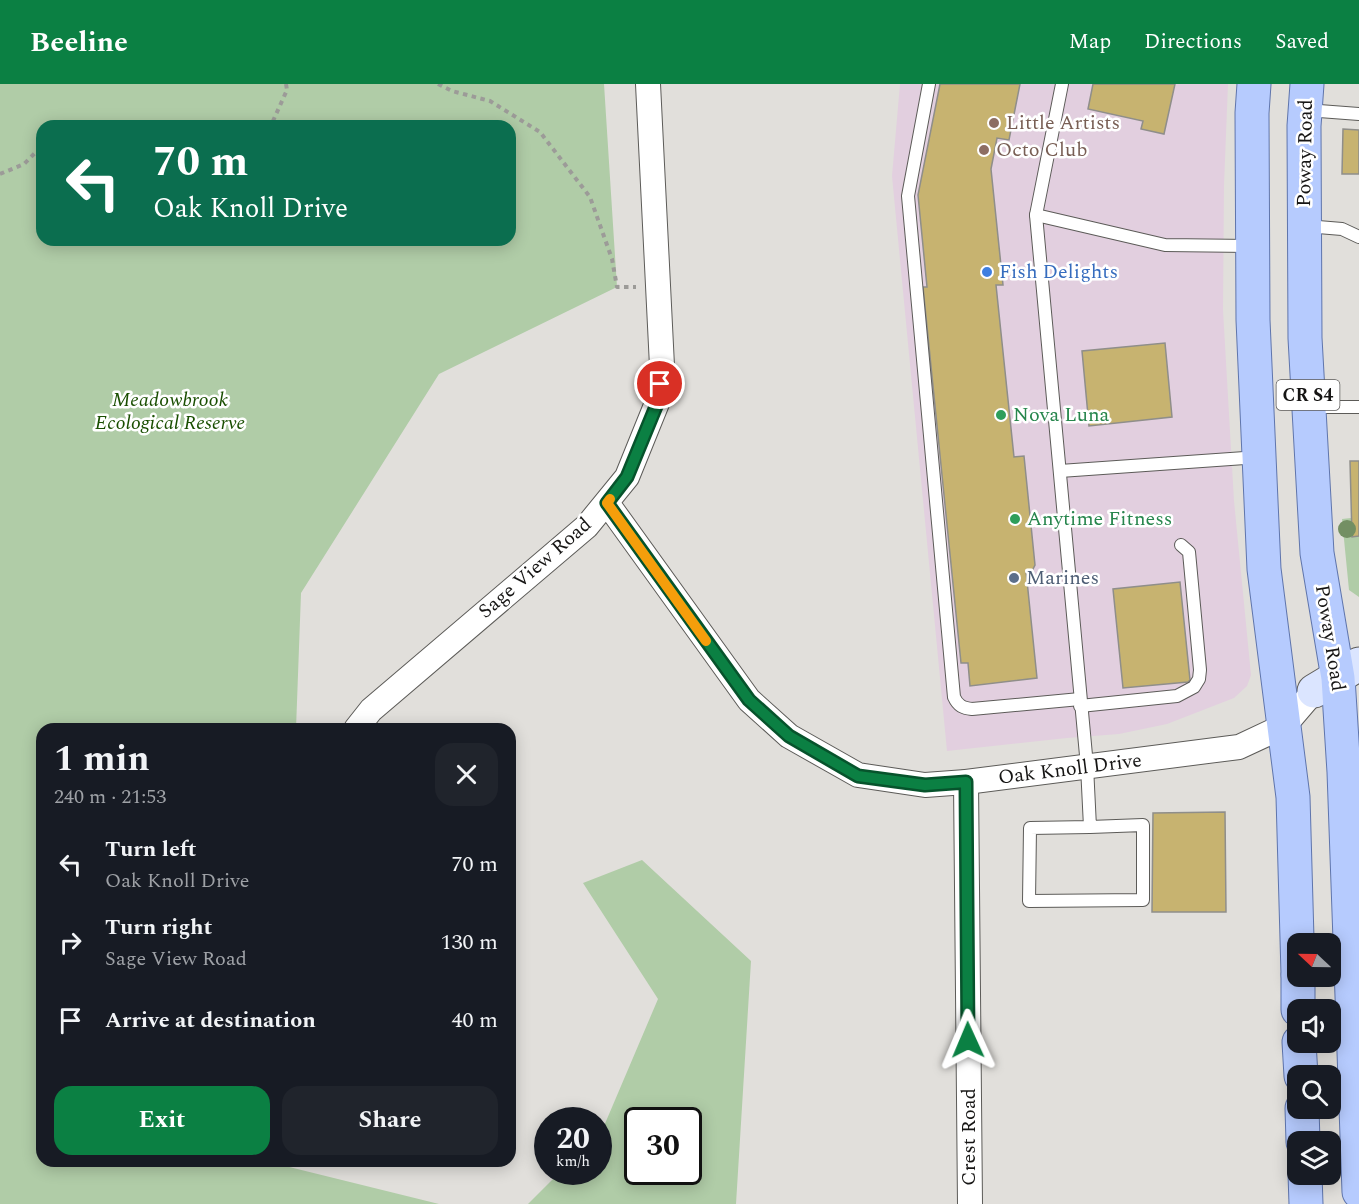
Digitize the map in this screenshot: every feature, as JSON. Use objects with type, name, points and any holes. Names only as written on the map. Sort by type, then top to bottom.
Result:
[{"type":"main road","name":"CR S4","points":[[1254,84],[1253,320],[1264,569],[1293,797],[1297,933]]},
{"type":"main road","name":"Poway Road","points":[[1306,97],[1305,338],[1317,553],[1337,678],[1345,786],[1359,1192]]},
{"type":"main road","points":[[1305,1185],[1306,1204]]},
{"type":"street","name":"Sage View Road","points":[[361,723],[371,710],[587,526],[627,477],[657,404],[662,366],[648,84]]},
{"type":"street","name":"Oak Knoll Drive","points":[[607,503],[749,700],[789,736],[858,776],[925,785],[966,782],[1239,747],[1284,726],[1337,678]]},
{"type":"street","name":"Crest Road","points":[[966,782],[970,1204]]},
{"type":"lane","points":[[929,84],[908,196],[956,703],[963,708],[972,709],[1177,696],[1194,687],[1199,679],[1189,552],[1181,545]]},
{"type":"lane","points":[[1062,84],[1036,215],[1087,766],[1090,827]]},
{"type":"lane","points":[[1306,97],[1359,114]]},
{"type":"lane","points":[[1036,215],[1166,245],[1253,246]]},
{"type":"lane","points":[[1305,226],[1342,229],[1359,237]]},
{"type":"lane","points":[[1309,407],[1359,407]]},
{"type":"lane","points":[[1060,471],[1259,457]]},
{"type":"lane","points":[[1143,825],[1143,900],[1029,901],[1030,828],[1090,827],[1143,825]]},
{"type":"path","points":[[273,120],[287,90],[286,84]]},
{"type":"path","points":[[438,84],[452,91],[490,101],[540,132],[590,196],[612,259],[618,287],[658,287]]},
{"type":"path","points":[[0,174],[24,164],[36,152]]},
{"type":"shaded area","points":[[900,84],[1228,84],[1223,310],[1234,501],[1251,675],[1247,686],[1234,698],[1167,724],[1119,734],[947,751],[892,176]]},
{"type":"green space","name":"Meadowbrook Ecological Reserve","points":[[0,84],[604,84],[617,287],[439,374],[301,593],[296,723],[36,723],[36,1167],[289,1167],[439,1204],[0,1204]]},
{"type":"green space","points":[[1351,518],[1352,536],[1359,536],[1359,597],[1349,590],[1342,519]]},
{"type":"green space","points":[[642,860],[751,961],[736,1204],[528,1204],[547,1185],[612,1185],[612,1107],[658,999],[583,883]]},
{"type":"building","points":[[940,84],[1020,84],[1009,140],[997,138],[991,169],[1003,285],[996,285],[1014,457],[1024,456],[1035,565],[1032,571],[1026,571],[1037,678],[970,686],[968,663],[961,663],[923,287],[927,287],[918,195]]},
{"type":"building","points":[[1093,84],[1175,84],[1164,134],[1141,129],[1143,121],[1088,109]]},
{"type":"building","points":[[1343,129],[1359,130],[1359,174],[1342,174]]},
{"type":"building","points":[[1165,343],[1172,417],[1089,426],[1082,351]]},
{"type":"building","points":[[1350,461],[1359,461],[1359,536],[1352,537]]},
{"type":"building","points":[[1180,582],[1190,680],[1123,688],[1113,589]]},
{"type":"building","points":[[1225,812],[1226,912],[1152,912],[1153,813]]},
{"type":"slow traffic","points":[[610,499],[607,503],[706,641]]},
{"type":"place","name":"Little Artists","points":[[994,123]]},
{"type":"place","name":"Octo Club","points":[[984,150]]},
{"type":"place","name":"Fish Delights","points":[[987,272]]},
{"type":"place","name":"Nova Luna","points":[[1001,415]]},
{"type":"place","name":"Anytime Fitness","points":[[1015,519]]},
{"type":"place","name":"Marines","points":[[1014,578]]},
{"type":"route","points":[[660,384],[657,404],[627,477],[607,503],[749,700],[789,736],[858,776],[925,785],[966,782],[968,1040]]}]
